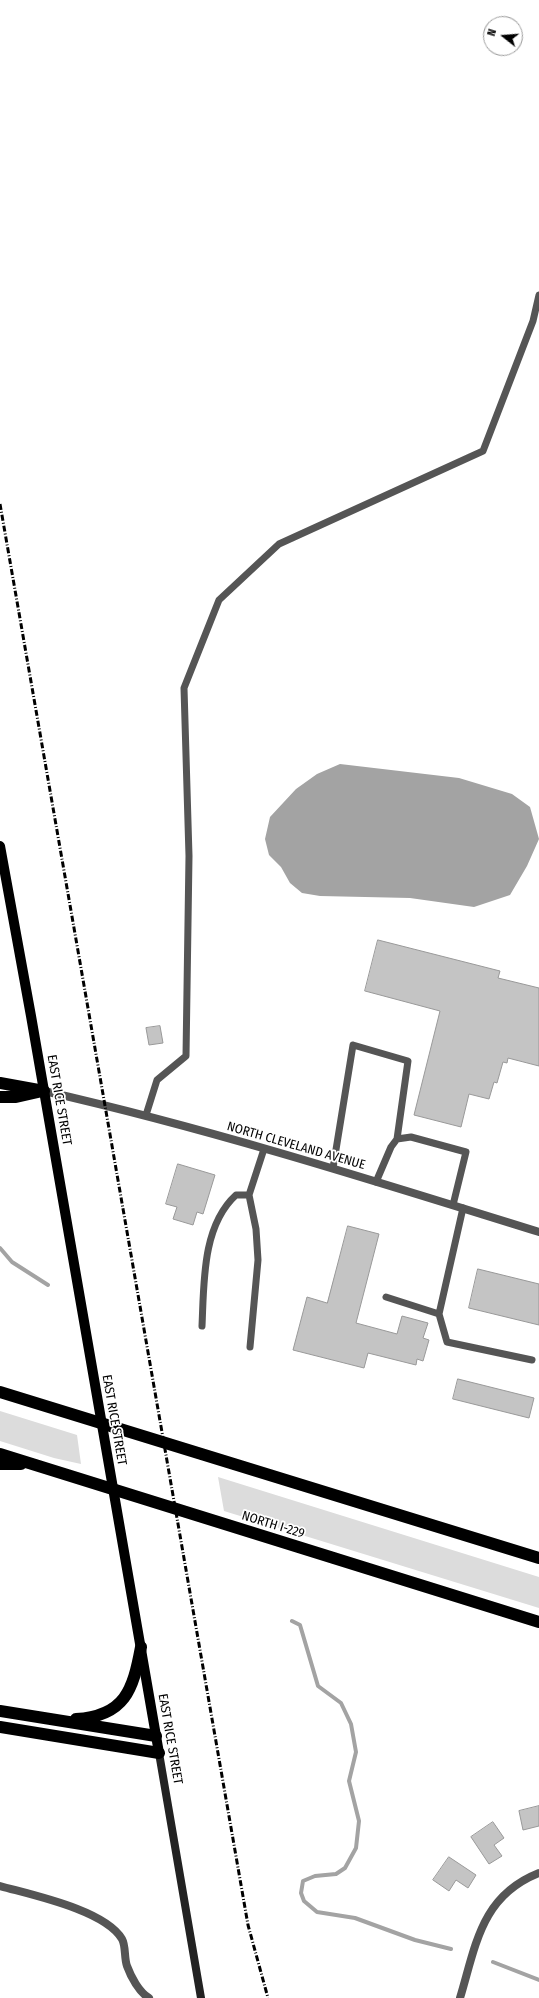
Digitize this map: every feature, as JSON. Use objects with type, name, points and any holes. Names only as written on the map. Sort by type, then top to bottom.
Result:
[{"type":"highway","points":[[0,1083],[44,1091]]},
{"type":"highway","points":[[0,1097],[16,1097],[44,1091]]},
{"type":"highway","points":[[0,1392],[539,1558]]},
{"type":"highway","name":"NORTH I-229","points":[[0,1454],[539,1622]]},
{"type":"highway","points":[[0,1464],[36,1465]]},
{"type":"highway","points":[[59,1720],[93,1717],[116,1708],[131,1688],[141,1647]]},
{"type":"highway","points":[[0,1711],[156,1736]]},
{"type":"highway","points":[[0,1727],[159,1753]]},
{"type":"main road","name":"EAST RICE STREET","points":[[0,851],[44,1091],[202,1998]]},
{"type":"street","name":"NORTH CLEVELAND AVENUE","points":[[44,1091],[146,1116],[333,1168],[539,1232]]},
{"type":"street","points":[[460,1998],[479,1934],[489,1912],[502,1896],[512,1888],[528,1877],[539,1873]]},
{"type":"street","points":[[0,1886],[73,1908],[105,1921],[122,1939],[127,1966],[142,1994],[149,1998]]},
{"type":"lane","points":[[146,1116],[157,1080],[186,1056],[188,856],[184,688],[220,600],[279,544],[483,451],[533,321],[539,295]]},
{"type":"lane","points":[[333,1168],[353,1045],[408,1061],[396,1139],[376,1182]]},
{"type":"lane","points":[[396,1139],[411,1137],[466,1152],[453,1205]]},
{"type":"lane","points":[[250,1347],[258,1260],[256,1229],[249,1195],[264,1149]]},
{"type":"lane","points":[[202,1326],[208,1252],[218,1217],[236,1194],[249,1195]]},
{"type":"lane","points":[[463,1208],[439,1314],[447,1342],[532,1360]]},
{"type":"lane","points":[[386,1297],[439,1314]]},
{"type":"shaded area","points":[[340,764],[459,778],[512,794],[530,807],[539,839],[527,866],[510,895],[474,907],[410,898],[320,896],[302,893],[290,883],[281,867],[269,855],[265,839],[270,817],[296,789],[317,774]]},
{"type":"shaded area","points":[[0,1411],[77,1435],[81,1464],[54,1458],[0,1441]]},
{"type":"shaded area","points":[[218,1477],[539,1577],[539,1608],[224,1511]]},
{"type":"building","points":[[378,940],[500,971],[498,978],[539,988],[539,1066],[508,1058],[507,1063],[503,1062],[497,1083],[494,1082],[489,1099],[469,1094],[461,1127],[414,1115],[440,1011],[365,991]]},
{"type":"building","points":[[160,1026],[163,1043],[149,1045],[146,1028]]},
{"type":"building","points":[[178,1164],[215,1175],[203,1214],[197,1212],[193,1225],[173,1219],[177,1207],[166,1204]]},
{"type":"building","points":[[348,1226],[379,1234],[356,1323],[397,1334],[402,1316],[428,1323],[423,1338],[429,1340],[423,1361],[417,1359],[416,1365],[368,1353],[364,1368],[293,1350],[307,1297],[327,1303]]},
{"type":"building","points":[[478,1269],[539,1284],[539,1325],[469,1308]]},
{"type":"building","points":[[458,1379],[534,1398],[529,1418],[453,1399]]},
{"type":"building","points":[[539,1806],[539,1826],[523,1830],[519,1811]]},
{"type":"building","points":[[493,1822],[504,1838],[494,1845],[502,1856],[489,1864],[471,1837]]},
{"type":"building","points":[[449,1857],[476,1875],[468,1888],[456,1880],[449,1891],[433,1880]]},
{"type":"waterway","points":[[0,1248],[12,1262],[48,1285]]},
{"type":"waterway","points":[[292,1621],[300,1625],[318,1686],[341,1703],[351,1724],[356,1752],[349,1781],[359,1821],[356,1848],[345,1868],[336,1874],[315,1876],[303,1881],[301,1893],[304,1901],[317,1912],[355,1918],[415,1940],[451,1949]]},
{"type":"waterway","points":[[493,1962],[539,1980]]},
{"type":"railway","points":[[0,504],[248,1925],[268,1998]]}]
